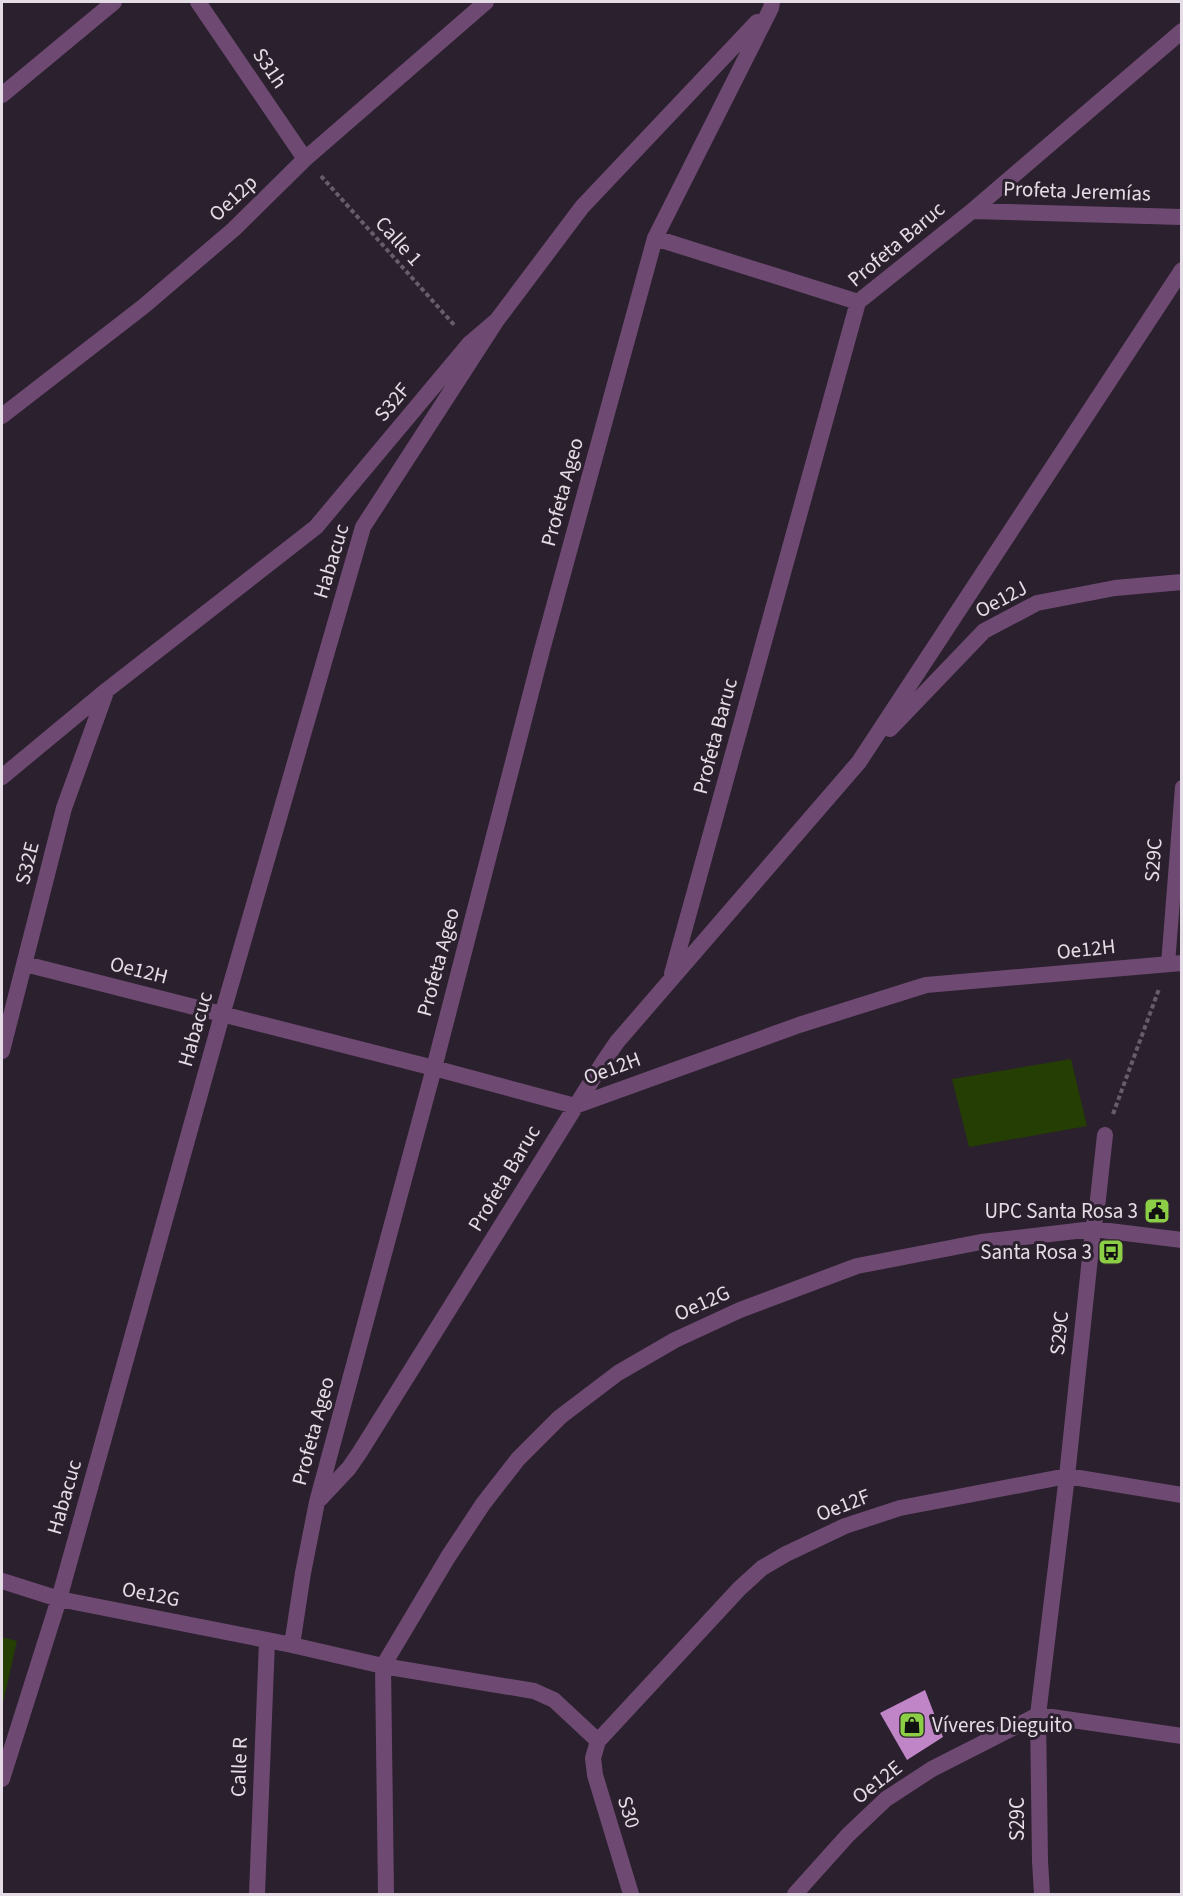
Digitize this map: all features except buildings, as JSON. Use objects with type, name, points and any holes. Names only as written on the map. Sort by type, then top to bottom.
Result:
[{"type":"street","points":[[2,95],[114,2]]},
{"type":"street","name":"S31h","points":[[198,2],[305,159]]},
{"type":"street","name":"Oe12p","points":[[2,416],[144,306],[234,229],[305,159],[486,2]]},
{"type":"street","name":"Profeta Ageo","points":[[292,1644],[317,1502],[434,1068],[542,650],[654,238],[774,4]]},
{"type":"street","name":"S32F","points":[[2,777],[107,690],[316,527],[470,343],[497,320],[582,207],[774,4]]},
{"type":"street","name":"Profeta Baruc","points":[[317,1502],[349,1468],[360,1452],[617,1042],[670,981],[858,302],[972,211],[1182,31]]},
{"type":"street","name":"Profeta Jeremías","points":[[972,211],[1182,217]]},
{"type":"street","points":[[654,238],[858,302]]},
{"type":"street","points":[[670,981],[859,762],[1182,270]]},
{"type":"street","name":"Habacuc","points":[[2,1779],[59,1599],[222,1015],[363,527],[497,320]]},
{"type":"street","name":"Oe12J","points":[[859,762],[984,631],[1037,603],[1115,588],[1182,582]]},
{"type":"street","name":"S32E","points":[[2,1051],[64,808],[107,690]]},
{"type":"street","name":"Oe12H","points":[[25,964],[575,1106],[799,1025],[926,986],[1175,963]]},
{"type":"street","name":"S29C","points":[[1042,1894],[1038,1715],[1105,1135]]},
{"type":"street","name":"Oe12G","points":[[383,1666],[454,1548],[483,1504],[518,1459],[560,1417],[618,1373],[675,1340],[740,1310],[856,1266],[981,1242],[1093,1229],[1182,1240]]},
{"type":"street","name":"Oe12F","points":[[598,1742],[762,1568],[845,1526],[881,1513],[1067,1476],[1182,1495]]},
{"type":"street","name":"Oe12G","points":[[2,1581],[59,1599],[292,1644]]},
{"type":"street","name":"Calle R","points":[[257,1894],[267,1641]]},
{"type":"street","points":[[292,1644],[383,1666],[544,1695],[554,1700],[598,1742]]},
{"type":"street","points":[[383,1666],[386,1894]]},
{"type":"street","points":[[1038,1715],[1182,1736]]},
{"type":"street","name":"Oe12E","points":[[795,1894],[848,1835],[885,1799],[932,1769],[1038,1715]]},
{"type":"street","name":"S30","points":[[598,1742],[593,1758],[595,1775],[631,1894]]},
{"type":"lane","name":"S29C","points":[[1175,963],[1182,786]]},
{"type":"path","name":"Calle 1","points":[[305,159],[470,343]]},
{"type":"path","points":[[1105,1135],[1175,963]]},
{"type":"green space","points":[[1071,1059],[1087,1126],[969,1147],[952,1079]]},
{"type":"green space","points":[[2,1637],[17,1641],[2,1707]]},
{"type":"place","name":"UPC Santa Rosa 3","points":[[1157,1211]]},
{"type":"place","name":"Santa Rosa 3","points":[[1111,1252]]},
{"type":"place","name":"Víveres Dieguito","points":[[912,1725]]}]
